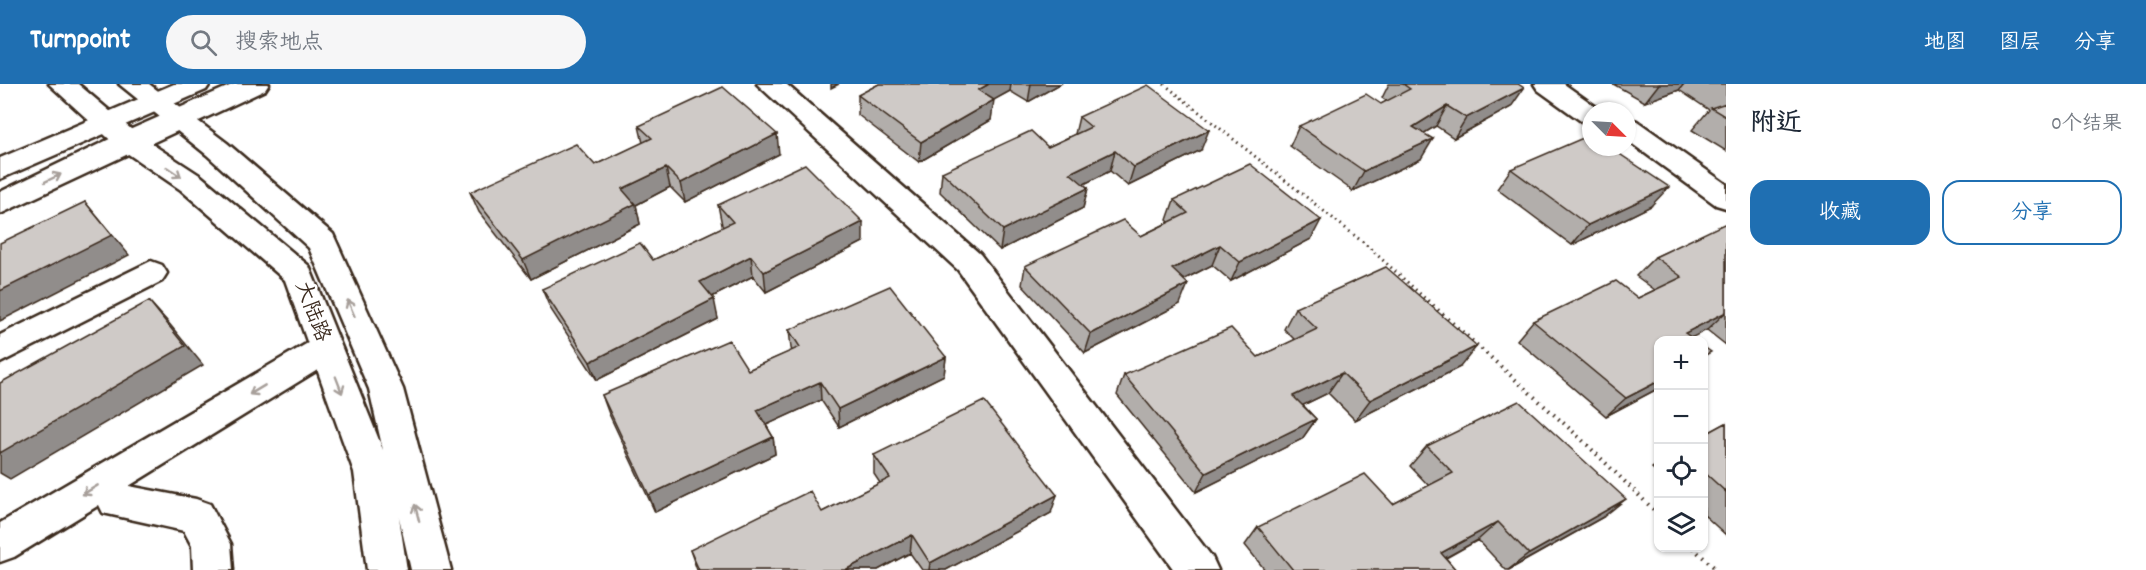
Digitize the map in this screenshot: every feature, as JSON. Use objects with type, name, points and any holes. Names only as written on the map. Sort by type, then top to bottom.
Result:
[{"type":"street","name":"大陆路","points":[[62,84],[117,132],[191,183],[298,274],[373,472],[387,570]]},
{"type":"street","points":[[0,204],[117,132],[155,102],[197,84]]},
{"type":"street","points":[[155,102],[256,84]]},
{"type":"street","points":[[770,84],[969,262],[1198,570]]},
{"type":"street","points":[[1548,84],[1582,109]]},
{"type":"street","points":[[1566,84],[1591,102]]},
{"type":"street","name":"大陆路","points":[[155,102],[217,149],[322,242],[386,389],[431,570]]},
{"type":"street","points":[[0,169],[117,132]]},
{"type":"street","points":[[1636,133],[1726,198]]},
{"type":"street","points":[[1636,146],[1726,211]]},
{"type":"street","points":[[0,350],[151,273]]},
{"type":"street","points":[[0,544],[325,349]]},
{"type":"street","points":[[116,501],[196,516],[211,544],[213,570]]},
{"type":"path","points":[[1164,84],[1364,243],[1580,438],[1654,509]]},
{"type":"path","points":[[1697,552],[1716,570]]},
{"type":"building","points":[[879,84],[989,84],[978,90],[994,100],[921,142],[858,95]]},
{"type":"building","points":[[1403,84],[1518,84],[1524,88],[1466,118],[1447,106],[1413,127],[1433,139],[1364,171],[1299,126],[1366,94],[1381,104],[1410,89]]},
{"type":"building","points":[[1148,85],[1209,130],[1134,167],[1115,151],[1070,173],[1088,188],[1003,230],[942,172],[1031,131],[1048,147],[1091,127],[1079,117]]},
{"type":"building","points":[[723,87],[777,134],[681,183],[666,168],[622,189],[635,204],[523,260],[470,192],[576,144],[595,165],[652,138],[639,126]]},
{"type":"building","points":[[1726,103],[1726,117],[1711,108]]},
{"type":"building","points":[[1582,139],[1582,156],[1622,156],[1669,187],[1588,225],[1511,169]]},
{"type":"building","points":[[805,164],[863,222],[764,272],[751,256],[700,282],[714,299],[590,362],[542,289],[640,243],[653,260],[733,222],[718,205]]},
{"type":"building","points":[[1250,164],[1321,220],[1240,262],[1220,245],[1172,269],[1188,284],[1091,334],[1025,266],[1123,220],[1141,236],[1188,213],[1174,200]]},
{"type":"building","points":[[85,202],[112,235],[0,291],[0,243]]},
{"type":"building","points":[[1726,225],[1726,312],[1685,333],[1689,336],[1654,336],[1654,384],[1626,398],[1533,321],[1616,281],[1638,298],[1682,277],[1655,257]]},
{"type":"building","points":[[1386,267],[1477,346],[1370,400],[1342,373],[1293,396],[1316,419],[1206,473],[1124,375],[1231,328],[1258,357],[1317,329],[1295,308]]},
{"type":"building","points":[[890,286],[946,357],[838,409],[820,382],[757,410],[773,437],[649,495],[602,395],[729,340],[748,370],[800,347],[789,330]]},
{"type":"building","points":[[149,301],[185,346],[0,453],[0,383]]},
{"type":"building","points":[[984,401],[1057,495],[930,563],[912,535],[845,570],[699,570],[690,550],[810,491],[822,512],[890,478],[874,455]]},
{"type":"building","points":[[1519,401],[1626,499],[1529,554],[1498,522],[1441,553],[1456,570],[1293,570],[1258,527],[1365,474],[1393,504],[1453,473],[1427,446]]},
{"type":"building","points":[[1726,423],[1726,492],[1708,476],[1708,433]]}]
